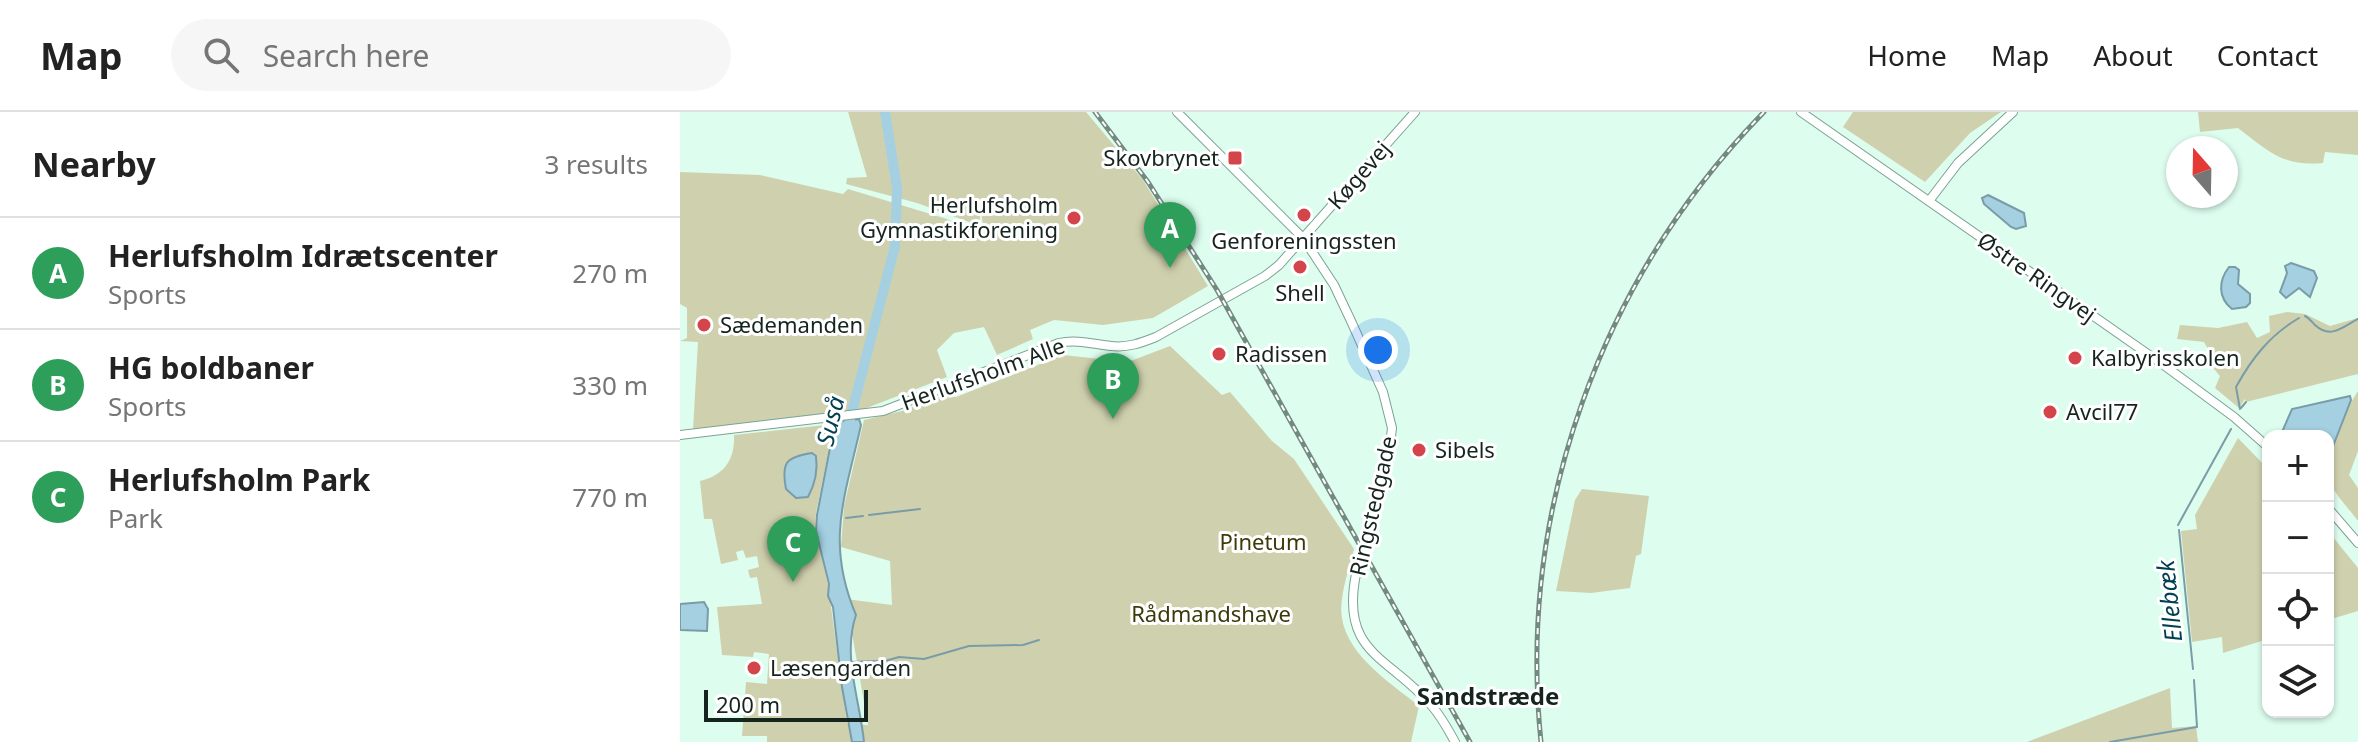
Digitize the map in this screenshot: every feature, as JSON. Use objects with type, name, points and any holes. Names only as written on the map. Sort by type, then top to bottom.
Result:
[{"type":"street","name":"Ringstedgade","points":[[1177,112],[1303,238],[1336,287],[1383,392],[1391,417],[1389,454],[1356,574],[1353,609],[1364,643],[1376,658],[1432,706],[1455,742]]},
{"type":"street","name":"Køgevej","points":[[1303,238],[1415,112]]},
{"type":"street","name":"Østre Ringvej","points":[[1801,112],[2165,366],[2262,442]]},
{"type":"street","points":[[1929,201],[1958,163],[2013,112]]},
{"type":"street","name":"Herlufsholm Alle","points":[[680,435],[867,415],[1059,343],[1077,341],[1114,346],[1142,343],[1265,276],[1303,238]]},
{"type":"street","points":[[2334,515],[2358,543]]},
{"type":"green space","points":[[848,112],[1086,112],[1143,180],[1208,286],[1153,318],[1103,325],[1054,320],[1030,330],[1033,339],[997,355],[984,327],[954,333],[937,350],[947,377],[864,409],[693,430],[698,342],[680,341],[687,338],[687,308],[680,304],[680,172],[760,175],[843,194],[848,189],[947,219],[981,234],[985,243],[980,201],[980,226],[917,203],[846,184],[847,178],[867,177]]},
{"type":"green space","points":[[1853,112],[2001,112],[1970,133],[1925,182],[1843,127]]},
{"type":"green space","points":[[2198,112],[2358,112],[2358,155],[2325,152],[2323,163],[2309,164],[2286,160],[2238,128],[2200,132]]},
{"type":"green space","points":[[2287,312],[2305,314],[2330,326],[2358,318],[2358,374],[2246,402],[2245,399],[2239,408],[2215,388],[2220,376],[2208,362],[2210,353],[2204,342],[2177,339],[2180,325],[2218,328],[2247,322],[2257,338],[2270,332],[2269,316]]},
{"type":"green space","name":"Rådmandshave","points":[[1170,346],[1222,395],[1230,392],[1272,441],[1294,459],[1354,549],[1342,599],[1346,633],[1354,648],[1378,674],[1419,706],[1411,742],[767,742],[767,736],[742,736],[746,682],[767,684],[769,654],[754,652],[753,657],[722,655],[717,607],[762,604],[757,577],[750,578],[748,570],[759,567],[757,556],[746,558],[743,550],[736,552],[738,560],[721,564],[712,519],[704,519],[700,481],[716,475],[727,465],[733,451],[734,435],[834,424],[815,526],[828,585],[847,724],[868,725],[846,599],[892,605],[890,561],[841,547],[844,506],[864,420],[902,411],[945,395],[956,397],[1063,355],[1128,362]]},
{"type":"green space","points":[[2358,391],[2358,451],[2349,475],[2358,488],[2358,521],[2334,490],[2334,443]]},
{"type":"green space","points":[[2238,438],[2262,463],[2262,641],[2223,653],[2222,637],[2192,642],[2181,531],[2197,529],[2195,515]]},
{"type":"green space","points":[[1582,489],[1649,496],[1641,554],[1636,556],[1630,588],[1591,593],[1556,591],[1575,500]]},
{"type":"green space","points":[[2334,538],[2358,568],[2358,611],[2334,618]]},
{"type":"green space","points":[[2170,688],[2172,728],[2196,726],[2198,742],[2027,742]]},
{"type":"water","points":[[1988,195],[2024,213],[2026,226],[2011,227],[1984,204],[1982,198]]},
{"type":"water","points":[[2291,263],[2314,271],[2317,278],[2310,297],[2299,288],[2286,298],[2280,292],[2287,273],[2285,266]]},
{"type":"water","points":[[2229,267],[2239,270],[2238,284],[2250,294],[2250,303],[2246,307],[2232,309],[2224,300],[2221,284]]},
{"type":"water","points":[[2350,396],[2351,400],[2334,444],[2334,430],[2283,430],[2292,409]]},
{"type":"water","points":[[859,419],[861,425],[844,498],[840,542],[841,565],[856,615],[851,662],[864,742],[852,742],[833,607],[828,596],[829,584],[816,531],[835,422]]},
{"type":"water","points":[[812,453],[817,461],[812,487],[808,497],[796,498],[786,489],[785,467],[791,459]]},
{"type":"water","points":[[704,602],[708,609],[707,631],[680,630],[680,604]]},
{"type":"waterway","name":"Suså","points":[[849,423],[895,246],[897,188],[885,112]]},
{"type":"waterway","name":"Ellebæk","points":[[2305,316],[2321,329],[2332,332],[2358,319]]},
{"type":"waterway","name":"Ellebæk","points":[[2240,409],[2236,387],[2249,366],[2271,340],[2299,318]]},
{"type":"waterway","points":[[2241,408],[2246,402]]},
{"type":"waterway","name":"Ellebæk","points":[[2178,525],[2231,429]]},
{"type":"waterway","points":[[869,515],[920,509]]},
{"type":"waterway","points":[[846,518],[863,516]]},
{"type":"waterway","name":"Ellebæk","points":[[2179,530],[2193,669]]},
{"type":"waterway","points":[[885,661],[899,657],[924,659],[969,646],[1023,645],[1039,640]]},
{"type":"waterway","points":[[850,662],[881,661]]},
{"type":"waterway","name":"Ellebæk","points":[[2110,742],[2197,727],[2194,680]]},
{"type":"railway","points":[[1095,112],[1148,182],[1217,290],[1470,742]]},
{"type":"railway","points":[[1541,742],[1537,655],[1543,569],[1558,484],[1582,402],[1615,323],[1657,248],[1707,177],[1764,112]]},
{"type":"place","name":"Skovbrynet","points":[[1235,158]]},
{"type":"place","name":"Genforeningssten","points":[[1304,215]]},
{"type":"place","name":"Herlufsholm Gymnastikforening","points":[[1074,218]]},
{"type":"place","name":"Shell","points":[[1300,267]]},
{"type":"place","name":"Herlufsholm Idrætscenter","points":[[1170,268]]},
{"type":"place","name":"Sædemanden","points":[[704,325]]},
{"type":"place","name":"Radissen","points":[[1219,354]]},
{"type":"place","name":"Kalbyrisskolen","points":[[2075,358]]},
{"type":"place","name":"Avcil77","points":[[2050,412]]},
{"type":"place","name":"HG boldbaner","points":[[1113,419]]},
{"type":"place","name":"Sibels","points":[[1419,450]]},
{"type":"place","name":"Herlufsholm Park","points":[[793,582]]},
{"type":"place","name":"Læsengarden","points":[[754,668]]},
{"type":"district","name":"Sandstræde","points":[[1488,697]]},
{"type":"park label","name":"Pinetum","points":[[1263,542]]}]
